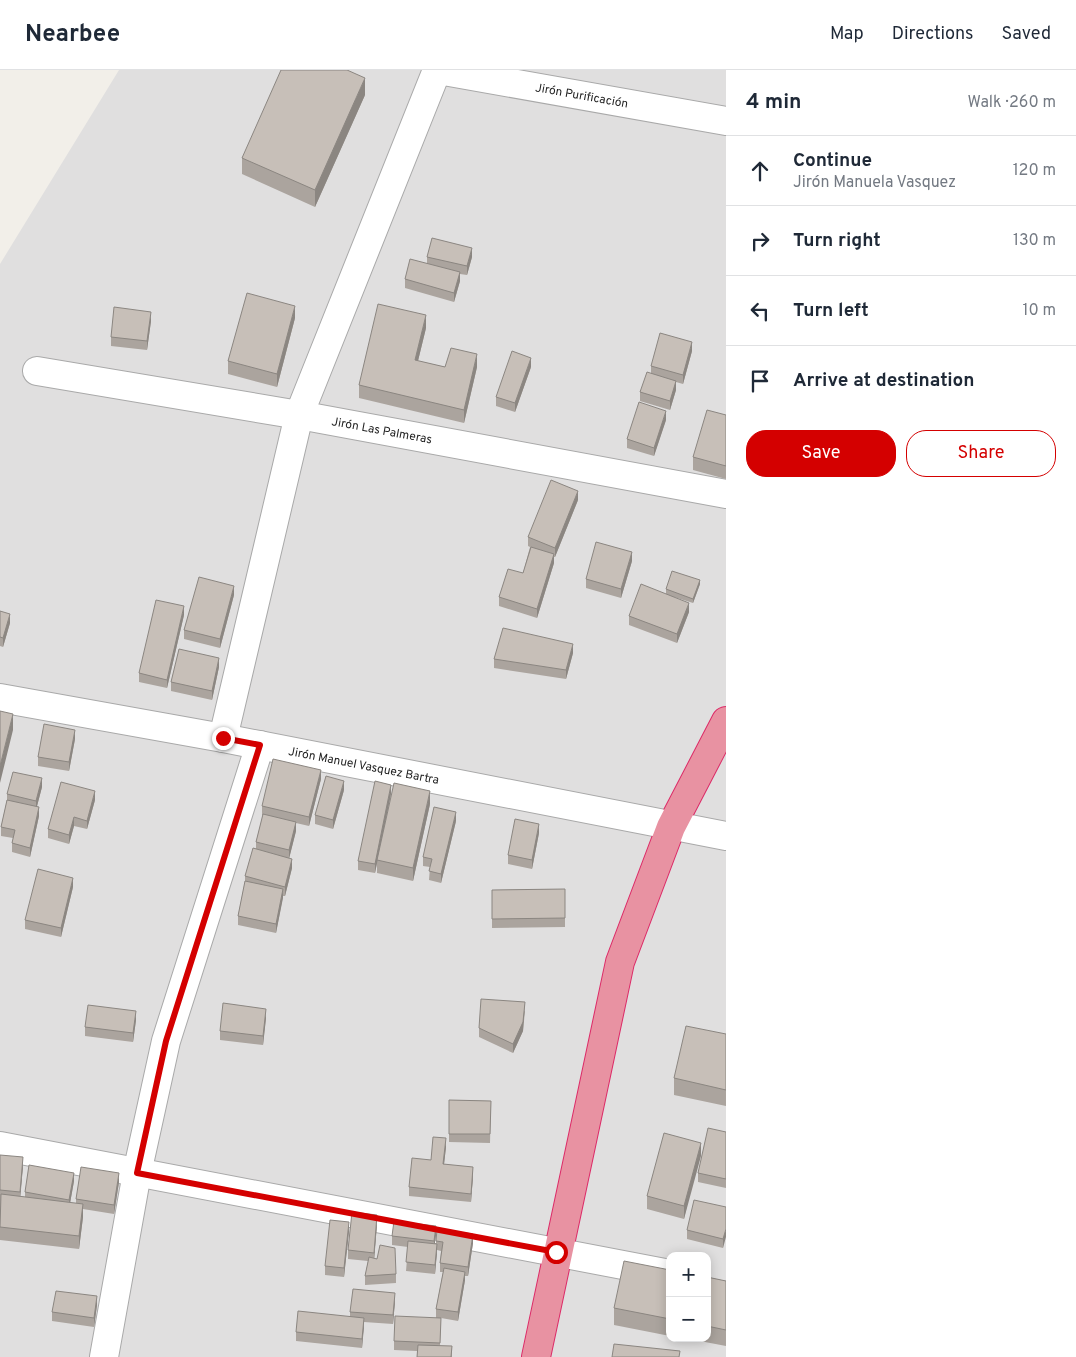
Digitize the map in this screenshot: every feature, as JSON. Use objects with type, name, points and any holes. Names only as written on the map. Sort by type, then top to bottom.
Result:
[{"type":"highway","points":[[536,1357],[556,1252],[620,962],[671,827],[726,721]]},
{"type":"street","name":"Jirón Purificación","points":[[437,70],[726,121]]},
{"type":"street","points":[[223,738],[299,415],[437,70]]},
{"type":"street","name":"Jirón Las Palmeras","points":[[37,371],[299,415],[726,494]]},
{"type":"street","name":"Jirón Manuel Vasquez Bartra","points":[[0,698],[260,745],[671,827],[726,836]]},
{"type":"street","points":[[104,1357],[137,1173],[166,1041],[260,745]]},
{"type":"street","points":[[0,1146],[666,1273]]},
{"type":"shaded area","points":[[119,70],[726,70],[726,1357],[0,1357],[0,264]]},
{"type":"building","points":[[281,70],[347,70],[365,78],[315,190],[242,158]]},
{"type":"building","points":[[432,238],[472,248],[467,266],[427,257]]},
{"type":"building","points":[[410,259],[460,272],[454,293],[405,279]]},
{"type":"building","points":[[247,293],[295,306],[277,374],[228,361]]},
{"type":"building","points":[[378,304],[426,315],[415,360],[445,367],[451,348],[477,354],[464,410],[359,385]]},
{"type":"building","points":[[114,307],[151,312],[147,341],[111,337]]},
{"type":"building","points":[[660,333],[692,342],[683,375],[651,366]]},
{"type":"building","points":[[512,351],[531,358],[515,403],[496,397]]},
{"type":"building","points":[[647,372],[676,381],[670,401],[640,392]]},
{"type":"building","points":[[639,402],[666,411],[654,448],[627,439]]},
{"type":"building","points":[[707,410],[726,415],[726,466],[693,457]]},
{"type":"building","points":[[551,480],[578,491],[555,548],[528,537]]},
{"type":"building","points":[[596,542],[632,552],[621,589],[586,579]]},
{"type":"building","points":[[531,547],[554,554],[537,609],[499,597],[508,569],[523,573]]},
{"type":"building","points":[[672,571],[700,580],[693,599],[666,589]]},
{"type":"building","points":[[199,577],[234,586],[220,639],[184,630]]},
{"type":"building","points":[[641,584],[689,603],[677,634],[629,616]]},
{"type":"building","points":[[156,600],[184,606],[167,680],[139,673]]},
{"type":"building","points":[[0,611],[10,614],[3,638],[0,637]]},
{"type":"building","points":[[503,628],[573,644],[566,670],[494,659]]},
{"type":"building","points":[[179,649],[219,658],[212,691],[171,682]]},
{"type":"building","points":[[0,711],[13,714],[0,766]]},
{"type":"building","points":[[44,724],[75,730],[69,762],[38,757]]},
{"type":"building","points":[[273,759],[321,770],[309,817],[262,806]]},
{"type":"building","points":[[13,772],[42,778],[36,801],[7,794]]},
{"type":"building","points":[[326,776],[344,781],[333,820],[315,815]]},
{"type":"building","points":[[375,781],[391,785],[375,864],[358,861]]},
{"type":"building","points":[[61,782],[95,791],[87,821],[74,817],[69,835],[48,829]]},
{"type":"building","points":[[394,783],[430,791],[413,868],[377,860]]},
{"type":"building","points":[[7,800],[39,807],[30,848],[12,843],[15,830],[1,827]]},
{"type":"building","points":[[434,807],[456,812],[441,874],[429,871],[432,859],[423,857]]},
{"type":"building","points":[[263,814],[296,822],[289,850],[256,842]]},
{"type":"building","points":[[515,819],[539,824],[532,860],[508,855]]},
{"type":"building","points":[[253,848],[292,859],[285,887],[245,876]]},
{"type":"building","points":[[38,869],[73,878],[61,928],[25,920]]},
{"type":"building","points":[[245,881],[283,889],[276,924],[238,916]]},
{"type":"building","points":[[565,889],[565,918],[492,919],[492,890]]},
{"type":"building","points":[[481,999],[525,1002],[523,1022],[513,1044],[479,1028]]},
{"type":"building","points":[[223,1003],[266,1009],[263,1036],[220,1031]]},
{"type":"building","points":[[88,1005],[136,1011],[133,1033],[85,1027]]},
{"type":"building","points":[[686,1026],[726,1034],[726,1090],[674,1078]]},
{"type":"building","points":[[449,1100],[491,1101],[490,1134],[449,1134]]},
{"type":"building","points":[[708,1128],[726,1132],[726,1179],[698,1173]]},
{"type":"building","points":[[664,1133],[701,1143],[684,1206],[647,1196]]},
{"type":"building","points":[[433,1137],[446,1138],[443,1164],[473,1167],[471,1194],[409,1187],[412,1158],[431,1160]]},
{"type":"building","points":[[0,1155],[23,1157],[20,1192],[0,1190]]},
{"type":"building","points":[[29,1165],[74,1173],[69,1200],[25,1192]]},
{"type":"building","points":[[81,1167],[119,1173],[114,1205],[76,1199]]},
{"type":"building","points":[[1,1194],[83,1204],[79,1236],[0,1227]]},
{"type":"building","points":[[694,1200],[726,1207],[726,1229],[723,1239],[687,1230]]},
{"type":"building","points":[[352,1212],[377,1215],[374,1253],[348,1250]]},
{"type":"building","points":[[330,1220],[349,1222],[344,1268],[325,1266]]},
{"type":"building","points":[[394,1221],[436,1226],[434,1241],[392,1236]]},
{"type":"building","points":[[437,1229],[473,1234],[468,1267],[440,1263],[443,1242],[436,1241]]},
{"type":"building","points":[[408,1241],[437,1244],[435,1265],[406,1262]]},
{"type":"building","points":[[380,1245],[395,1248],[396,1274],[365,1276],[369,1257],[377,1259]]},
{"type":"building","points":[[624,1261],[666,1269],[666,1318],[614,1308]]},
{"type":"building","points":[[444,1268],[465,1272],[458,1312],[436,1309]]},
{"type":"building","points":[[711,1278],[726,1281],[726,1330],[711,1327]]},
{"type":"building","points":[[353,1289],[395,1293],[393,1315],[350,1312]]},
{"type":"building","points":[[56,1291],[97,1296],[94,1318],[52,1312]]},
{"type":"building","points":[[298,1311],[364,1318],[362,1339],[296,1332]]},
{"type":"building","points":[[395,1316],[441,1318],[440,1343],[394,1341]]},
{"type":"building","points":[[614,1344],[680,1351],[679,1357],[612,1357]]},
{"type":"building","points":[[418,1345],[452,1346],[451,1357],[417,1357]]},
{"type":"route","points":[[223,738],[260,745],[166,1041],[137,1173],[556,1252]]}]
